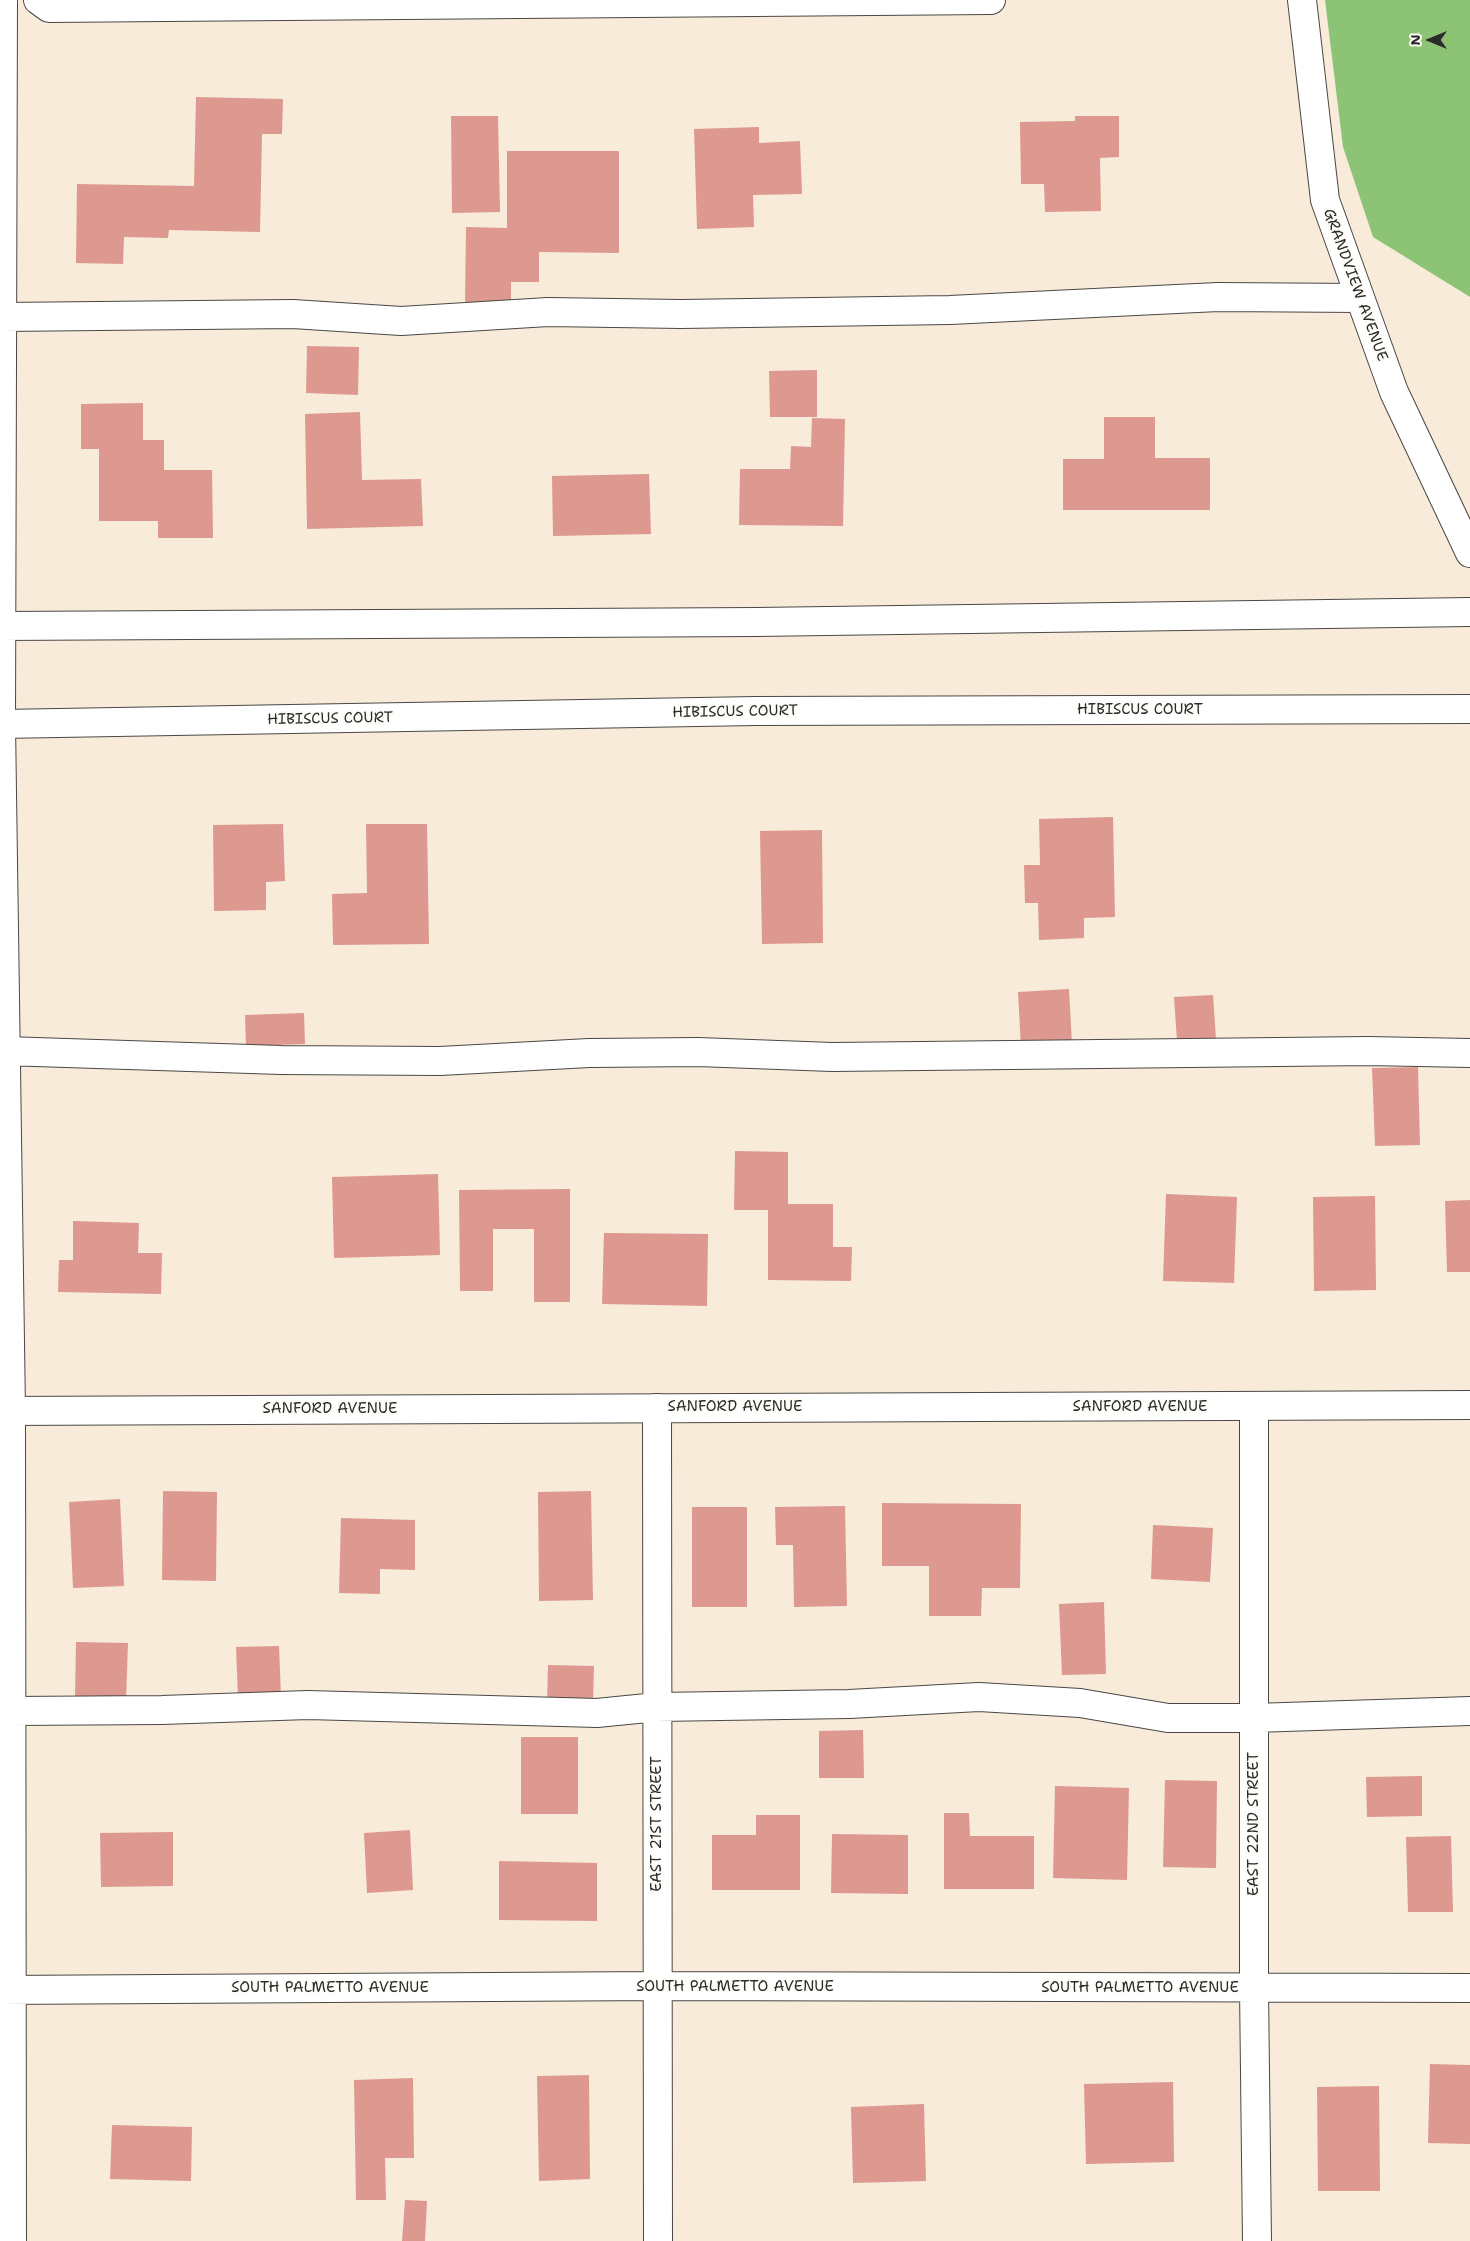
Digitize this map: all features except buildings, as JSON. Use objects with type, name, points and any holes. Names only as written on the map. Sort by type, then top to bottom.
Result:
[{"type":"street","points":[[3,0],[1,724],[8,1708],[6,1990],[12,2241]]},
{"type":"street","points":[[38,0],[49,8],[991,0]]},
{"type":"street","name":"GRANDVIEW AVENUE","points":[[1302,0],[1325,200],[1394,392],[1470,553]]},
{"type":"street","points":[[2,317],[293,314],[401,321],[548,312],[681,314],[930,310],[1218,297],[1360,298]]},
{"type":"street","points":[[1,626],[746,622],[1470,612]]},
{"type":"street","name":"HIBISCUS COURT","points":[[1,724],[756,711],[1470,709]]},
{"type":"street","points":[[4,1061],[440,1061],[589,1053],[698,1052],[842,1057],[1368,1051],[1470,1053]]},
{"type":"street","name":"SANFORD AVENUE","points":[[5,1411],[1470,1405]]},
{"type":"street","name":"EAST 22ND STREET","points":[[1254,1406],[1256,2241]]},
{"type":"street","name":"EAST 21ST STREET","points":[[657,1408],[658,2241]]},
{"type":"street","points":[[8,1708],[162,1710],[308,1705],[596,1713],[657,1707],[850,1704],[979,1697],[1080,1703],[1168,1718],[1254,1718],[1470,1711]]},
{"type":"street","name":"SOUTH PALMETTO AVENUE","points":[[6,1990],[657,1986],[1470,1988]]},
{"type":"green space","points":[[1325,0],[1470,0],[1470,297],[1373,237],[1343,147]]}]
